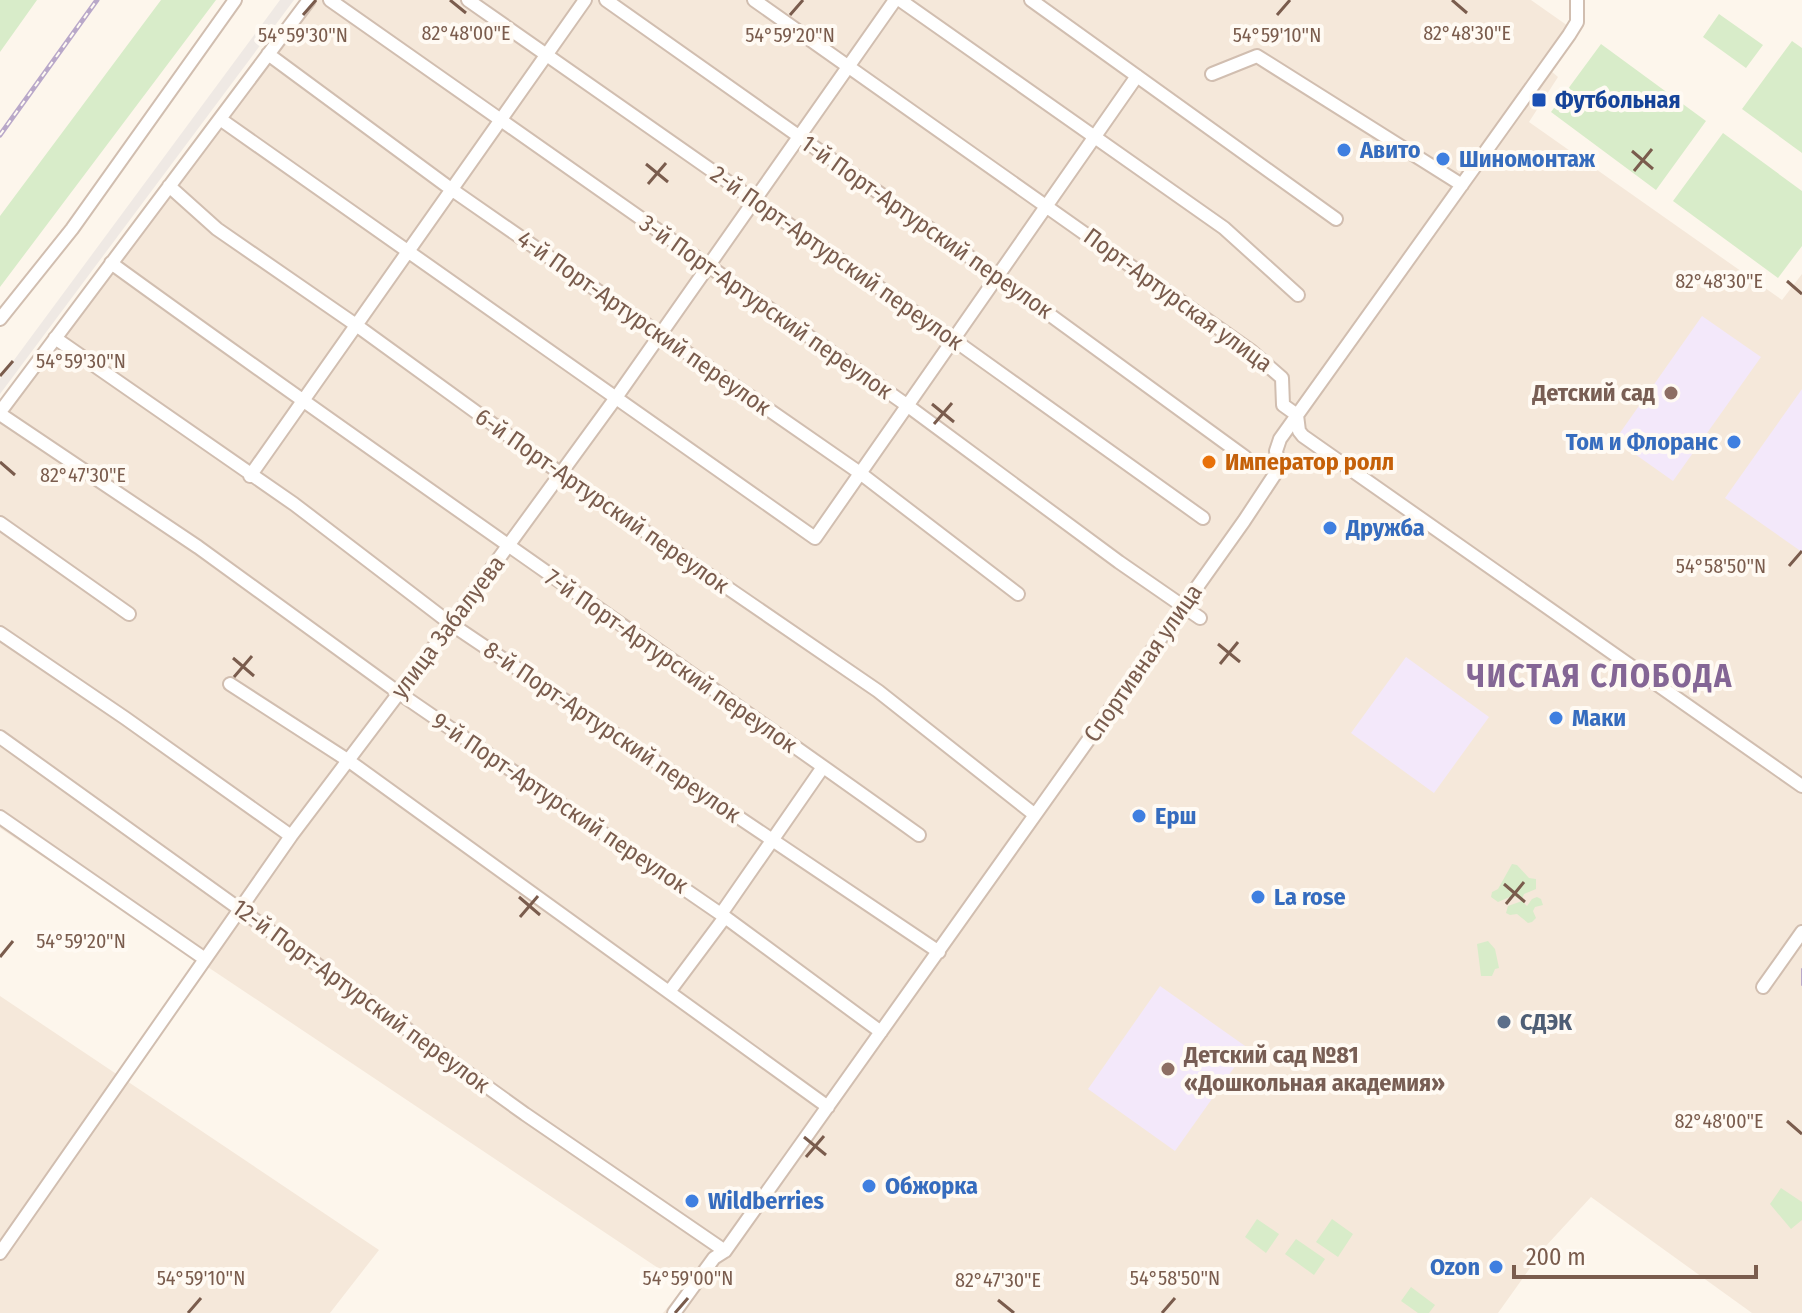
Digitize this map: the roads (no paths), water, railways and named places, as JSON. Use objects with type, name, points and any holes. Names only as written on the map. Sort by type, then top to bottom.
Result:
[{"type":"street","points":[[0,319],[72,229],[235,0]]},
{"type":"street","points":[[0,413],[309,0]]},
{"type":"street","name":"3-й Порт-Артурский переулок","points":[[330,0],[908,406],[1200,618]]},
{"type":"street","name":"2-й Порт-Артурский переулок","points":[[468,0],[1203,518]]},
{"type":"street","points":[[250,476],[585,0]]},
{"type":"street","name":"1-й Порт-Артурский переулок","points":[[606,0],[998,277],[1245,457]]},
{"type":"street","name":"Порт-Артурская улица","points":[[754,0],[1251,351],[1282,378],[1283,405],[1297,415],[1299,431],[1303,436],[1802,786]]},
{"type":"street","points":[[1031,0],[1336,219]]},
{"type":"street","name":"Спортивная улица","points":[[674,1313],[714,1258],[725,1251],[1279,468],[1276,451],[1280,439],[1569,35],[1577,22],[1577,0]]},
{"type":"street","points":[[893,1],[1224,228],[1298,295]]},
{"type":"street","name":"улица Забалуева","points":[[0,1253],[291,836],[615,399],[893,1]]},
{"type":"street","name":"4-й Порт-Артурский переулок","points":[[268,54],[451,189],[860,473],[1018,594]]},
{"type":"street","points":[[1212,74],[1257,56],[1462,185]]},
{"type":"street","points":[[220,119],[815,538],[1137,76]]},
{"type":"street","name":"6-й Порт-Артурский переулок","points":[[169,186],[217,229],[560,473],[878,691],[1035,815]]},
{"type":"street","name":"7-й Порт-Артурский переулок","points":[[111,263],[507,547],[644,639],[919,835]]},
{"type":"street","name":"8-й Порт-Артурский переулок","points":[[55,338],[294,504],[451,624],[939,952]]},
{"type":"street","name":"9-й Порт-Артурский переулок","points":[[0,413],[198,547],[399,693],[723,915],[881,1032]]},
{"type":"street","points":[[0,523],[129,614]]},
{"type":"street","points":[[0,633],[291,836]]},
{"type":"street","points":[[230,684],[349,761],[828,1107]]},
{"type":"street","name":"12-й Порт-Артурский переулок","points":[[0,737],[590,1160],[725,1251]]},
{"type":"street","points":[[669,992],[823,767]]},
{"type":"street","points":[[0,817],[205,959]]},
{"type":"street","points":[[1763,987],[1802,932]]},
{"type":"tram line","points":[[1802,969],[1802,985]]},
{"type":"railway","points":[[0,135],[97,0]]},
{"type":"place","name":"Футбольная","points":[[1539,100]]},
{"type":"place","name":"Авито","points":[[1344,150]]},
{"type":"place","name":"Шиномонтаж","points":[[1443,159]]},
{"type":"place","name":"Детский сад","points":[[1671,393]]},
{"type":"place","name":"Том и Флоранс","points":[[1734,442]]},
{"type":"place","name":"Император ролл","points":[[1209,462]]},
{"type":"place","name":"Дружба","points":[[1330,528]]},
{"type":"place","name":"Маки","points":[[1556,718]]},
{"type":"place","name":"Ерш","points":[[1139,816]]},
{"type":"place","name":"La rose","points":[[1258,897]]},
{"type":"place","name":"СДЭК","points":[[1504,1022]]},
{"type":"place","name":"Детский сад №81 «Дошкольная академия»","points":[[1168,1069]]},
{"type":"place","name":"Обжорка","points":[[869,1186]]},
{"type":"place","name":"Wildberries","points":[[692,1201]]},
{"type":"place","name":"Ozon","points":[[1496,1267]]},
{"type":"district","name":"ЧИСТАЯ СЛОБОДА","points":[[1600,676]]}]
